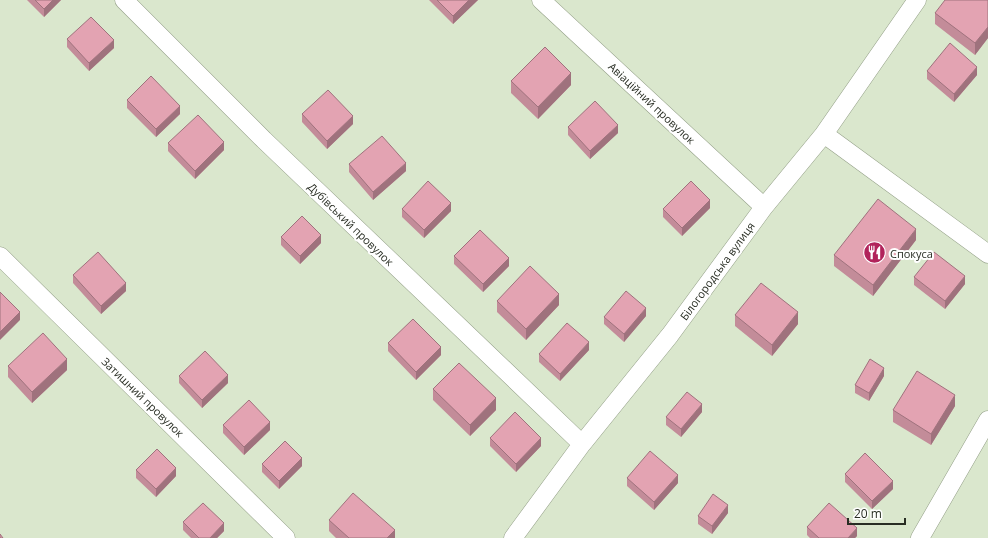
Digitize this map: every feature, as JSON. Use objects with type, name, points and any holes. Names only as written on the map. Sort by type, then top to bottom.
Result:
[{"type":"street","name":"Дубівський провулок","points":[[124,0],[264,140],[582,444]]},
{"type":"street","name":"Авіаційний провулок","points":[[541,0],[764,207]]},
{"type":"street","name":"Білогородська вулиця","points":[[513,538],[582,444],[670,335],[764,207],[824,134],[917,0]]},
{"type":"street","points":[[824,134],[988,254]]},
{"type":"street","name":"Затишний провулок","points":[[0,256],[286,538]]},
{"type":"street","points":[[920,538],[988,420]]},
{"type":"building","points":[[35,0],[53,0],[44,9]]},
{"type":"building","points":[[437,0],[469,0],[453,16]]},
{"type":"building","points":[[945,0],[988,0],[988,27],[975,43],[935,13]]},
{"type":"building","points":[[91,17],[114,40],[89,63],[67,39]]},
{"type":"building","points":[[950,43],[977,67],[954,94],[927,71]]},
{"type":"building","points":[[545,47],[571,73],[538,107],[511,81]]},
{"type":"building","points":[[151,76],[180,106],[156,129],[127,100]]},
{"type":"building","points":[[328,90],[353,116],[327,141],[302,114]]},
{"type":"building","points":[[595,101],[618,125],[590,151],[568,127]]},
{"type":"building","points":[[198,115],[224,142],[195,171],[168,143]]},
{"type":"building","points":[[382,136],[406,163],[373,192],[349,164]]},
{"type":"building","points":[[428,181],[451,203],[424,230],[402,209]]},
{"type":"building","points":[[691,181],[710,200],[682,228],[663,209]]},
{"type":"building","points":[[878,199],[916,229],[873,285],[834,255]]},
{"type":"building","points":[[302,216],[321,235],[300,256],[281,237]]},
{"type":"building","points":[[480,230],[509,258],[483,284],[454,256]]},
{"type":"building","points":[[98,252],[126,283],[101,306],[73,275]]},
{"type":"building","points":[[934,252],[965,276],[945,301],[914,277]]},
{"type":"building","points":[[530,266],[559,294],[526,329],[497,301]]},
{"type":"building","points":[[761,283],[798,312],[772,345],[735,315]]},
{"type":"building","points":[[626,291],[646,308],[624,334],[604,317]]},
{"type":"building","points":[[0,292],[20,312],[0,332]]},
{"type":"building","points":[[413,319],[441,347],[416,372],[388,343]]},
{"type":"building","points":[[567,323],[589,342],[560,374],[539,354]]},
{"type":"building","points":[[43,333],[67,359],[32,392],[8,366]]},
{"type":"building","points":[[205,351],[228,375],[202,400],[179,376]]},
{"type":"building","points":[[870,359],[884,368],[869,393],[855,385]]},
{"type":"building","points":[[459,363],[496,398],[470,425],[433,389]]},
{"type":"building","points":[[917,371],[955,395],[931,434],[893,410]]},
{"type":"building","points":[[687,392],[702,404],[681,429],[666,417]]},
{"type":"building","points":[[249,400],[270,422],[244,447],[223,425]]},
{"type":"building","points":[[515,412],[541,438],[516,464],[490,438]]},
{"type":"building","points":[[285,441],[302,458],[279,481],[262,464]]},
{"type":"building","points":[[157,449],[176,468],[156,489],[136,470]]},
{"type":"building","points":[[650,451],[678,475],[654,502],[627,478]]},
{"type":"building","points":[[865,453],[893,481],[872,501],[845,474]]},
{"type":"building","points":[[353,493],[395,530],[387,538],[349,538],[329,520]]},
{"type":"building","points":[[713,494],[728,505],[712,526],[698,516]]},
{"type":"building","points":[[203,503],[224,523],[210,538],[199,538],[183,522]]},
{"type":"building","points":[[829,503],[857,528],[848,538],[819,538],[807,527]]},
{"type":"place","name":"Спокуса","points":[[875,253]]}]
